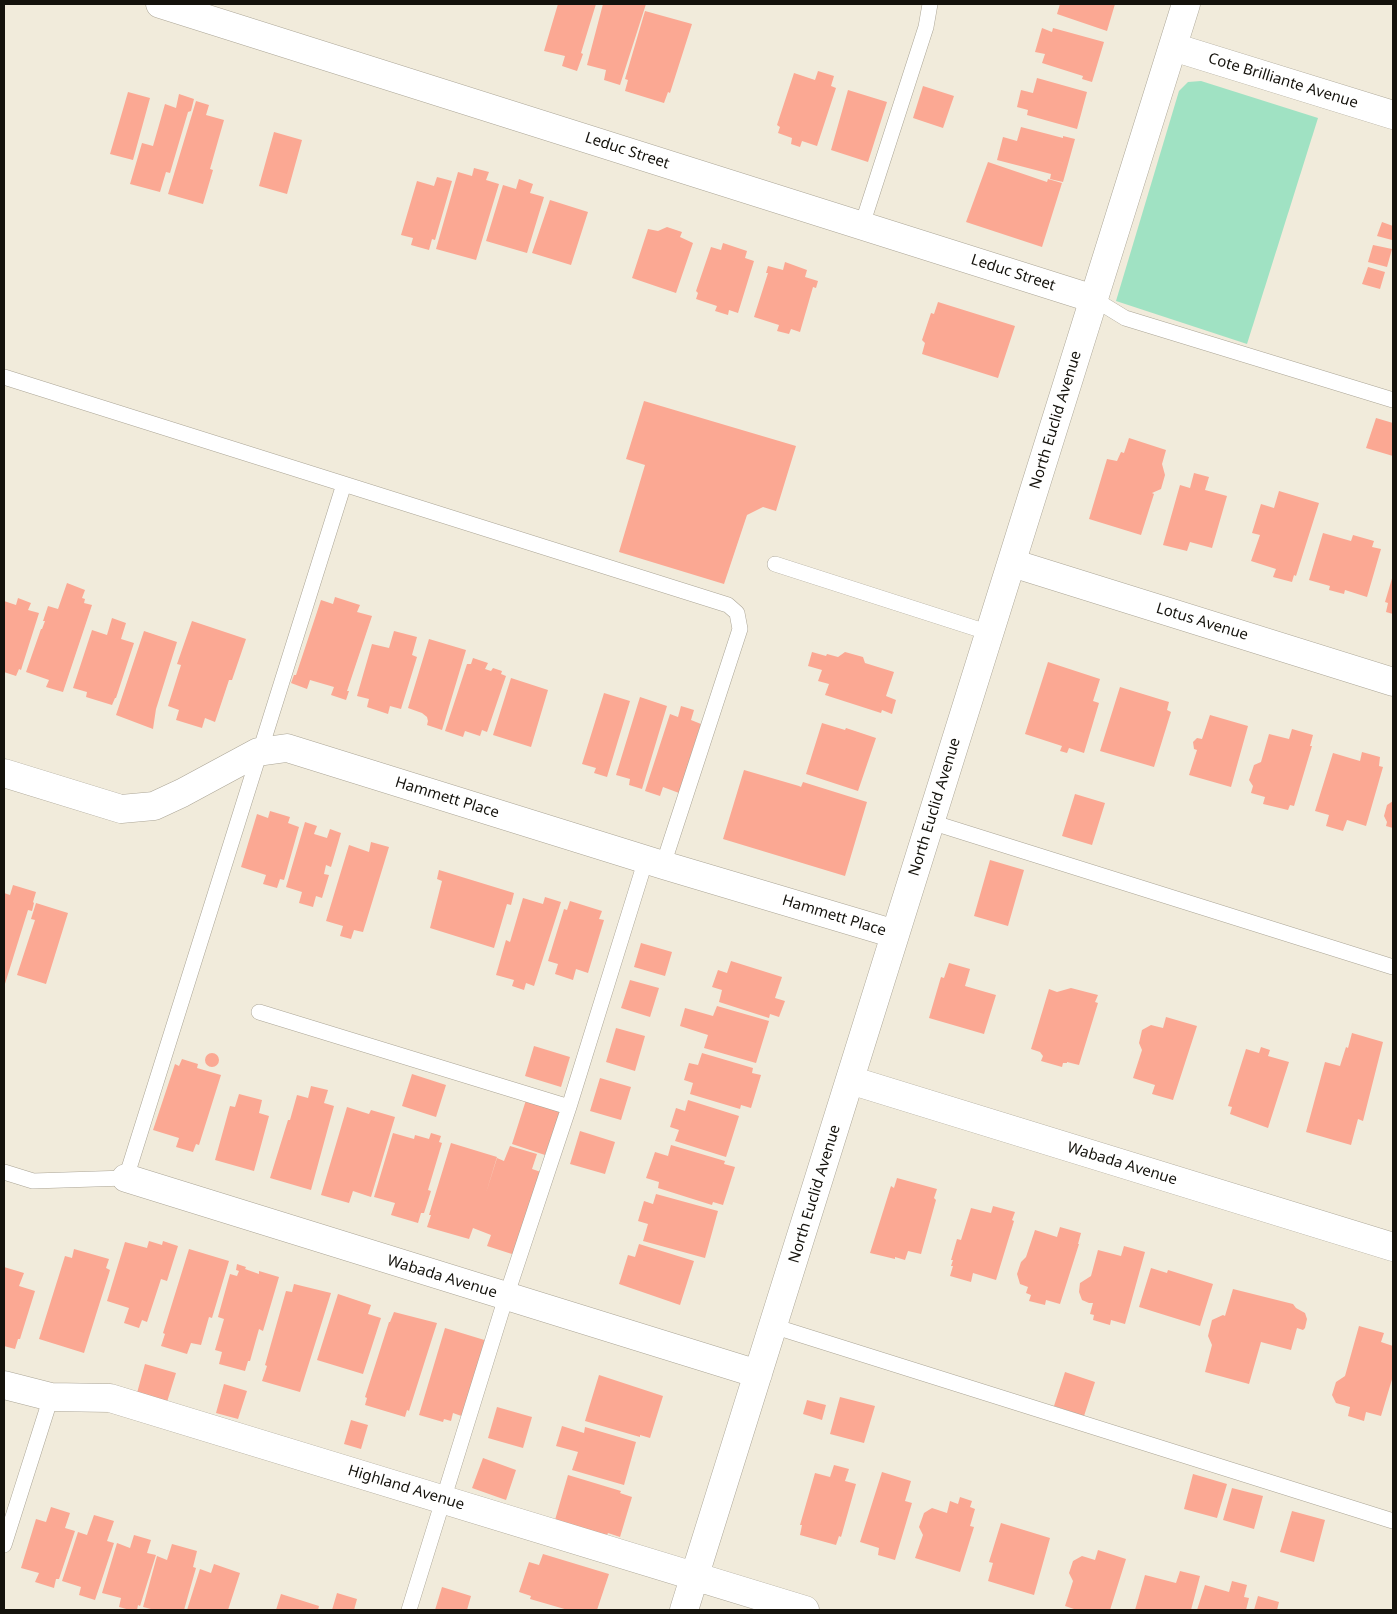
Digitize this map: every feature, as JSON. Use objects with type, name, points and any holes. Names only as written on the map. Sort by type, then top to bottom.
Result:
[{"type":"street","name":"Leduc Street","points":[[160,4],[1094,298]]},
{"type":"street","name":"North Euclid Avenue","points":[[684,1610],[1186,4]]},
{"type":"street","name":"Cote Brilliante Avenue","points":[[1173,47],[1393,115]]},
{"type":"street","name":"Lotus Avenue","points":[[1012,563],[1393,682]]},
{"type":"street","name":"Hammett Place","points":[[4,773],[121,809],[154,806],[258,752],[287,748],[655,862],[896,934]]},
{"type":"street","name":"Wabada Avenue","points":[[850,1080],[1393,1247]]},
{"type":"street","name":"Wabada Avenue","points":[[126,1178],[758,1374]]},
{"type":"street","name":"Highland Avenue","points":[[4,1385],[51,1397],[110,1398],[805,1610]]},
{"type":"lane","points":[[862,225],[926,27],[930,4]]},
{"type":"lane","points":[[1094,298],[1125,318],[1393,400]]},
{"type":"lane","points":[[4,378],[728,605],[738,613],[740,629],[655,862],[569,1107],[506,1296],[409,1610]]},
{"type":"lane","points":[[4,1172],[32,1181],[126,1178],[258,752],[344,484]]},
{"type":"lane","points":[[775,564],[990,633]]},
{"type":"lane","points":[[930,822],[1393,967]]},
{"type":"lane","points":[[259,1012],[569,1107]]},
{"type":"lane","points":[[773,1326],[1393,1521]]},
{"type":"lane","points":[[4,1545],[51,1397]]},
{"type":"green space","points":[[1201,81],[1318,118],[1247,344],[1116,301],[1179,91],[1188,82]]},
{"type":"building","points":[[558,4],[596,4],[577,71],[562,66],[565,56],[544,51]]},
{"type":"building","points":[[603,4],[646,4],[620,85],[604,80],[606,70],[587,65]]},
{"type":"building","points":[[1060,4],[1115,4],[1107,31],[1057,14]]},
{"type":"building","points":[[645,11],[692,24],[670,93],[668,92],[664,103],[625,91],[628,80],[625,79]]},
{"type":"building","points":[[1042,28],[1052,32],[1053,28],[1104,42],[1092,82],[1082,79],[1083,76],[1042,63],[1045,54],[1035,52]]},
{"type":"building","points":[[818,71],[834,76],[831,86],[836,88],[817,146],[802,141],[800,147],[791,144],[792,138],[778,133],[780,127],[777,125],[794,73],[815,80]]},
{"type":"building","points":[[1037,78],[1087,92],[1077,129],[1027,115],[1028,110],[1017,107],[1021,90],[1033,93]]},
{"type":"building","points":[[923,86],[954,96],[943,128],[913,118]]},
{"type":"building","points":[[848,90],[887,102],[868,162],[831,150]]},
{"type":"building","points":[[128,92],[150,98],[133,160],[110,154]]},
{"type":"building","points":[[179,94],[194,99],[191,111],[188,112],[170,173],[166,172],[160,192],[130,184],[142,143],[153,146],[165,104],[176,108]]},
{"type":"building","points":[[196,101],[209,105],[206,115],[224,120],[210,169],[213,170],[203,204],[168,194]]},
{"type":"building","points":[[1021,127],[1063,138],[1063,136],[1075,139],[1063,182],[1050,179],[1051,174],[997,160],[1003,137],[1017,141]]},
{"type":"building","points":[[274,132],[302,140],[287,194],[259,186]]},
{"type":"building","points":[[988,162],[1047,182],[1048,179],[1062,183],[1042,247],[966,222]]},
{"type":"building","points":[[474,168],[489,172],[486,180],[499,184],[476,260],[436,249],[458,172],[472,176]]},
{"type":"building","points":[[437,177],[452,181],[435,240],[432,239],[429,250],[411,245],[413,238],[401,235],[417,181],[434,186]]},
{"type":"building","points":[[519,179],[533,184],[530,193],[544,197],[527,253],[486,241],[503,185],[516,189]]},
{"type":"building","points":[[550,200],[588,212],[571,265],[532,253]]},
{"type":"building","points":[[1382,222],[1393,226],[1392,240],[1377,236]]},
{"type":"building","points":[[667,227],[682,232],[680,237],[693,243],[676,293],[632,278],[648,229],[658,231]]},
{"type":"building","points":[[723,243],[747,251],[745,258],[754,261],[738,313],[729,310],[728,315],[715,311],[717,306],[696,299],[698,293],[696,291],[711,247],[721,250]]},
{"type":"building","points":[[1373,245],[1392,249],[1387,267],[1368,262]]},
{"type":"building","points":[[785,262],[807,270],[805,277],[818,281],[816,288],[813,287],[800,332],[791,329],[789,334],[777,331],[779,325],[754,317],[768,273],[766,273],[768,266],[783,270]]},
{"type":"building","points":[[1368,267],[1385,272],[1380,289],[1362,284]]},
{"type":"building","points":[[938,302],[1015,326],[998,378],[922,354],[925,343],[922,340],[931,313],[934,314]]},
{"type":"building","points":[[644,401],[796,446],[776,511],[763,507],[747,515],[724,584],[619,552],[645,465],[626,459]]},
{"type":"building","points":[[1376,418],[1393,423],[1393,456],[1366,448]]},
{"type":"building","points":[[1129,438],[1166,450],[1162,464],[1165,475],[1161,489],[1152,493],[1154,494],[1141,535],[1089,519],[1107,459],[1117,461],[1121,452],[1124,453]]},
{"type":"building","points":[[1194,473],[1209,477],[1205,490],[1227,496],[1212,548],[1190,542],[1187,551],[1163,545],[1180,485],[1190,488]]},
{"type":"building","points":[[1279,491],[1319,503],[1296,576],[1294,575],[1292,582],[1273,577],[1276,569],[1251,561],[1260,535],[1252,533],[1261,504],[1274,508]]},
{"type":"building","points":[[1323,533],[1351,541],[1353,535],[1374,541],[1372,547],[1381,549],[1367,597],[1345,590],[1344,594],[1329,590],[1330,586],[1309,580]]},
{"type":"building","points":[[1393,575],[1393,614],[1386,612],[1388,603],[1385,602]]},
{"type":"building","points":[[67,583],[85,590],[82,598],[85,599],[84,603],[92,605],[63,692],[46,687],[49,680],[26,672],[45,621],[43,621],[48,606],[58,609]]},
{"type":"building","points":[[335,597],[360,605],[357,612],[372,616],[347,691],[349,691],[346,700],[331,695],[334,687],[310,680],[307,689],[291,683],[294,675],[296,675],[321,600],[333,604]]},
{"type":"building","points":[[18,598],[31,603],[28,610],[39,613],[21,670],[19,669],[16,676],[4,672],[4,601],[16,605]]},
{"type":"building","points":[[112,618],[126,623],[121,639],[134,643],[112,705],[86,697],[87,692],[73,688],[92,630],[107,635]]},
{"type":"building","points":[[192,621],[246,639],[232,680],[229,680],[215,722],[205,718],[202,728],[176,720],[179,710],[168,706],[181,665],[177,664]]},
{"type":"building","points":[[144,631],[177,642],[156,709],[153,729],[116,715]]},
{"type":"building","points":[[394,631],[417,637],[412,655],[417,657],[401,709],[390,706],[388,714],[367,707],[369,699],[357,696],[372,644],[389,648]]},
{"type":"building","points":[[429,639],[466,650],[442,730],[427,725],[427,717],[408,708]]},
{"type":"building","points":[[812,652],[838,657],[845,652],[863,657],[865,663],[894,672],[886,696],[896,700],[892,714],[882,710],[881,713],[825,695],[829,684],[818,681],[822,670],[808,666]]},
{"type":"building","points":[[473,658],[488,663],[485,669],[491,671],[493,668],[502,671],[501,674],[506,676],[487,732],[482,730],[480,736],[465,731],[463,737],[445,731],[467,664],[471,664]]},
{"type":"building","points":[[1048,662],[1100,679],[1093,701],[1099,703],[1084,753],[1069,748],[1067,753],[1060,751],[1062,746],[1025,734]]},
{"type":"building","points":[[511,678],[548,690],[531,747],[493,735]]},
{"type":"building","points":[[1120,687],[1169,702],[1167,710],[1171,712],[1154,767],[1100,751]]},
{"type":"building","points":[[604,693],[630,701],[607,777],[594,773],[596,768],[582,764]]},
{"type":"building","points":[[640,697],[667,706],[642,789],[629,785],[630,779],[616,775]]},
{"type":"building","points":[[681,706],[694,710],[691,720],[701,724],[679,793],[663,787],[660,796],[645,791],[670,714],[678,717]]},
{"type":"building","points":[[1210,715],[1248,726],[1231,787],[1189,775],[1197,750],[1194,749],[1193,742],[1197,738],[1202,739]]},
{"type":"building","points":[[822,723],[845,730],[846,728],[876,738],[858,791],[806,774]]},
{"type":"building","points":[[1292,729],[1313,735],[1310,746],[1312,746],[1294,806],[1290,805],[1288,810],[1263,804],[1265,797],[1251,793],[1253,786],[1249,780],[1254,765],[1261,762],[1269,734],[1289,739]]},
{"type":"building","points":[[1362,752],[1380,757],[1379,766],[1383,767],[1366,826],[1347,820],[1343,831],[1326,826],[1329,815],[1315,811],[1333,753],[1360,761]]},
{"type":"building","points":[[744,770],[801,787],[803,782],[867,802],[845,876],[723,839]]},
{"type":"building","points":[[1075,794],[1105,803],[1092,845],[1062,836]]},
{"type":"building","points":[[1393,801],[1393,828],[1386,826],[1387,822],[1384,816],[1387,805]]},
{"type":"building","points":[[270,811],[290,817],[288,823],[299,827],[284,880],[280,879],[277,888],[263,884],[266,875],[241,867],[257,814],[268,818]]},
{"type":"building","points":[[305,822],[317,826],[314,834],[327,838],[330,829],[341,833],[331,867],[326,865],[324,874],[329,875],[322,898],[316,896],[313,907],[299,903],[302,892],[286,887]]},
{"type":"building","points":[[371,842],[389,847],[363,932],[354,930],[351,939],[340,936],[343,926],[326,921],[349,845],[369,852]]},
{"type":"building","points":[[990,860],[1024,870],[1008,926],[974,916]]},
{"type":"building","points":[[439,870],[514,893],[511,905],[507,904],[494,948],[430,928],[442,881],[437,879]]},
{"type":"building","points":[[13,885],[36,892],[32,911],[28,910],[4,987],[4,893],[10,895]]},
{"type":"building","points":[[545,897],[561,902],[534,986],[526,983],[524,990],[512,986],[514,980],[496,975],[506,940],[510,942],[523,898],[543,904]]},
{"type":"building","points":[[570,901],[602,911],[599,919],[604,920],[588,973],[576,969],[573,980],[555,974],[558,964],[548,961],[564,909],[567,910]]},
{"type":"building","points":[[36,903],[68,913],[46,984],[17,975],[35,920],[31,919]]},
{"type":"building","points":[[641,943],[672,952],[665,976],[634,967]]},
{"type":"building","points":[[731,961],[782,977],[775,998],[785,1001],[779,1017],[770,1014],[769,1018],[719,1002],[722,990],[712,987],[718,970],[727,973]]},
{"type":"building","points":[[949,963],[970,969],[965,986],[996,995],[984,1034],[929,1018],[941,977],[944,978]]},
{"type":"building","points":[[630,980],[659,988],[650,1017],[621,1008]]},
{"type":"building","points":[[1071,988],[1098,995],[1095,1002],[1098,1003],[1079,1065],[1067,1062],[1063,1063],[1062,1067],[1041,1061],[1043,1056],[1040,1052],[1031,1049],[1049,989],[1057,992]]},
{"type":"building","points":[[717,1006],[769,1021],[756,1063],[704,1048],[708,1035],[680,1026],[685,1008],[713,1016]]},
{"type":"building","points":[[1166,1017],[1197,1026],[1173,1100],[1152,1094],[1155,1085],[1133,1078],[1142,1050],[1139,1043],[1142,1030],[1151,1025],[1163,1028]]},
{"type":"building","points":[[616,1028],[645,1036],[635,1071],[606,1062]]},
{"type":"building","points":[[1352,1033],[1383,1042],[1363,1121],[1358,1119],[1351,1145],[1306,1132],[1325,1062],[1340,1066]]},
{"type":"building","points":[[534,1046],[570,1057],[561,1087],[525,1076]]},
{"type":"building","points":[[1261,1047],[1270,1050],[1268,1056],[1289,1062],[1268,1128],[1230,1114],[1232,1107],[1228,1106],[1246,1049],[1259,1053]]},
{"type":"building","points":[[212,1053],[217,1055],[219,1060],[217,1065],[212,1067],[207,1065],[205,1060],[207,1055]]},
{"type":"building","points":[[702,1053],[753,1068],[752,1073],[761,1075],[751,1108],[741,1105],[740,1109],[690,1094],[693,1083],[684,1080],[689,1063],[698,1065]]},
{"type":"building","points":[[182,1059],[198,1064],[197,1068],[221,1075],[199,1145],[196,1144],[193,1152],[176,1147],[179,1138],[153,1130],[175,1064],[179,1066]]},
{"type":"building","points":[[412,1074],[446,1085],[436,1117],[402,1106]]},
{"type":"building","points":[[600,1078],[631,1087],[621,1120],[590,1111]]},
{"type":"building","points":[[311,1086],[328,1090],[324,1103],[334,1106],[311,1190],[270,1178],[297,1095],[308,1098]]},
{"type":"building","points":[[239,1094],[262,1100],[259,1113],[269,1116],[254,1171],[215,1160],[230,1106],[235,1107]]},
{"type":"building","points":[[526,1100],[560,1111],[545,1155],[512,1144]]},
{"type":"building","points":[[688,1100],[739,1116],[726,1157],[675,1141],[679,1130],[670,1127],[676,1108],[685,1111]]},
{"type":"building","points":[[347,1107],[369,1114],[371,1110],[395,1117],[371,1197],[353,1191],[349,1203],[321,1195]]},
{"type":"building","points":[[580,1131],[615,1142],[605,1174],[570,1164]]},
{"type":"building","points":[[393,1133],[414,1139],[415,1135],[429,1139],[431,1133],[441,1136],[439,1142],[442,1143],[428,1190],[431,1191],[424,1213],[421,1213],[418,1223],[391,1215],[395,1203],[374,1197]]},
{"type":"building","points":[[451,1143],[497,1157],[486,1193],[497,1158],[504,1161],[510,1146],[537,1154],[532,1169],[544,1173],[515,1255],[487,1246],[491,1235],[473,1228],[469,1239],[427,1227]]},
{"type":"building","points":[[671,1145],[725,1161],[724,1164],[735,1167],[723,1205],[713,1202],[712,1205],[658,1188],[659,1182],[646,1178],[655,1152],[668,1156]]},
{"type":"building","points":[[897,1178],[937,1189],[934,1198],[936,1200],[921,1254],[908,1251],[905,1260],[870,1253],[891,1186],[894,1188]]},
{"type":"building","points":[[656,1194],[718,1211],[705,1258],[643,1241],[648,1224],[638,1221],[644,1201],[653,1204]]},
{"type":"building","points":[[993,1206],[1015,1212],[996,1280],[973,1273],[971,1282],[950,1276],[953,1266],[951,1266],[953,1260],[951,1260],[957,1239],[961,1240],[971,1208],[991,1213]]},
{"type":"building","points":[[1060,1227],[1081,1233],[1060,1304],[1046,1300],[1045,1305],[1029,1301],[1031,1295],[1026,1293],[1028,1287],[1020,1284],[1017,1274],[1021,1262],[1026,1257],[1035,1230],[1057,1237]]},
{"type":"building","points":[[149,1241],[162,1245],[163,1241],[178,1246],[167,1281],[161,1279],[147,1322],[142,1320],[139,1328],[124,1323],[129,1308],[107,1301],[125,1242],[147,1248]]},
{"type":"building","points":[[639,1244],[694,1261],[680,1305],[619,1284],[628,1255],[635,1257]]},
{"type":"building","points":[[1124,1246],[1145,1252],[1125,1324],[1111,1320],[1110,1325],[1093,1320],[1094,1315],[1090,1314],[1093,1303],[1082,1300],[1079,1292],[1080,1283],[1091,1276],[1098,1250],[1121,1256]]},
{"type":"building","points":[[74,1249],[109,1259],[106,1268],[110,1270],[84,1353],[39,1339],[65,1256],[72,1258]]},
{"type":"building","points":[[189,1249],[229,1261],[212,1318],[209,1317],[201,1345],[191,1343],[187,1354],[161,1346],[165,1334],[163,1333]]},
{"type":"building","points":[[237,1264],[259,1274],[259,1271],[279,1277],[263,1331],[259,1329],[250,1361],[248,1361],[245,1371],[219,1364],[222,1352],[215,1350],[224,1319],[218,1317],[230,1274],[237,1276],[239,1271],[236,1270]]},
{"type":"building","points":[[4,1267],[24,1273],[19,1286],[35,1291],[15,1349],[4,1346]]},
{"type":"building","points":[[1151,1268],[1167,1273],[1168,1270],[1213,1284],[1200,1326],[1139,1307]]},
{"type":"building","points":[[294,1284],[331,1293],[300,1392],[262,1381],[286,1291],[292,1292]]},
{"type":"building","points":[[1233,1289],[1293,1304],[1305,1313],[1307,1319],[1303,1330],[1297,1328],[1291,1350],[1261,1342],[1249,1384],[1205,1372],[1212,1345],[1208,1336],[1212,1320],[1223,1315],[1225,1316]]},
{"type":"building","points":[[338,1294],[371,1305],[368,1314],[381,1318],[363,1374],[317,1360]]},
{"type":"building","points":[[394,1312],[437,1323],[409,1411],[407,1410],[405,1417],[365,1405],[367,1398],[365,1397],[389,1322]]},
{"type":"building","points":[[1359,1326],[1384,1333],[1381,1342],[1393,1346],[1393,1376],[1381,1416],[1366,1412],[1364,1421],[1348,1416],[1350,1407],[1336,1403],[1332,1395],[1336,1382],[1345,1376]]},
{"type":"building","points":[[445,1328],[491,1342],[467,1418],[453,1413],[451,1421],[444,1419],[443,1422],[419,1415]]},
{"type":"building","points":[[145,1364],[176,1373],[167,1402],[137,1393]]},
{"type":"building","points":[[1065,1372],[1095,1382],[1084,1416],[1054,1406]]},
{"type":"building","points":[[599,1375],[663,1396],[650,1438],[640,1435],[640,1437],[585,1421]]},
{"type":"building","points":[[224,1384],[247,1391],[238,1419],[216,1413]]},
{"type":"building","points":[[840,1397],[875,1406],[864,1443],[830,1434]]},
{"type":"building","points":[[807,1400],[826,1405],[822,1420],[803,1414]]},
{"type":"building","points":[[497,1407],[532,1417],[523,1448],[488,1438]]},
{"type":"building","points":[[351,1420],[368,1425],[361,1449],[344,1444]]},
{"type":"building","points":[[562,1426],[584,1433],[585,1427],[636,1442],[624,1485],[572,1470],[578,1452],[556,1446]]},
{"type":"building","points":[[483,1458],[516,1470],[506,1500],[472,1488]]},
{"type":"building","points":[[834,1465],[849,1469],[845,1481],[856,1484],[841,1537],[839,1536],[836,1545],[800,1535],[802,1525],[800,1525],[815,1473],[830,1477]]},
{"type":"building","points":[[882,1472],[911,1481],[905,1501],[912,1503],[895,1560],[878,1555],[879,1548],[860,1542]]},
{"type":"building","points":[[1193,1474],[1227,1484],[1217,1518],[1184,1509]]},
{"type":"building","points":[[568,1475],[621,1491],[620,1493],[632,1497],[620,1537],[555,1520]]},
{"type":"building","points":[[1232,1488],[1263,1496],[1254,1529],[1223,1520]]},
{"type":"building","points":[[960,1497],[972,1501],[970,1507],[975,1509],[970,1526],[974,1527],[960,1572],[915,1558],[923,1535],[919,1527],[924,1513],[932,1508],[947,1513],[950,1501],[958,1504]]},
{"type":"building","points":[[51,1507],[70,1513],[65,1528],[75,1531],[59,1579],[56,1579],[54,1588],[35,1582],[39,1573],[21,1568],[36,1519],[46,1522]]},
{"type":"building","points":[[1292,1511],[1325,1520],[1314,1562],[1280,1552]]},
{"type":"building","points":[[94,1515],[114,1521],[107,1541],[114,1543],[95,1600],[79,1595],[81,1587],[62,1581],[78,1532],[87,1535]]},
{"type":"building","points":[[1001,1523],[1050,1538],[1034,1595],[988,1581],[993,1563],[989,1562]]},
{"type":"building","points":[[134,1535],[151,1540],[147,1553],[156,1555],[140,1606],[138,1605],[137,1610],[130,1610],[119,1607],[121,1598],[102,1593],[117,1543],[130,1548]]},
{"type":"building","points":[[172,1544],[197,1551],[193,1567],[196,1568],[184,1610],[155,1610],[143,1607],[157,1556],[167,1560]]},
{"type":"building","points":[[1098,1550],[1126,1559],[1110,1610],[1077,1610],[1065,1606],[1073,1581],[1069,1573],[1073,1561],[1082,1556],[1095,1560]]},
{"type":"building","points":[[543,1554],[609,1574],[597,1610],[568,1610],[530,1599],[531,1596],[519,1592],[529,1562],[539,1565]]},
{"type":"building","points":[[214,1564],[240,1573],[228,1610],[187,1610],[200,1569],[211,1573]]},
{"type":"building","points":[[1180,1571],[1200,1576],[1191,1610],[1135,1610],[1145,1575],[1176,1583]]},
{"type":"building","points":[[1232,1581],[1247,1585],[1244,1597],[1249,1598],[1246,1610],[1197,1610],[1205,1585],[1229,1592]]},
{"type":"building","points":[[442,1587],[471,1596],[467,1610],[435,1610]]},
{"type":"building","points":[[337,1593],[357,1599],[354,1610],[332,1610]]},
{"type":"building","points":[[281,1594],[319,1606],[318,1610],[276,1610]]},
{"type":"building","points":[[1258,1596],[1279,1602],[1277,1610],[1254,1610]]}]
